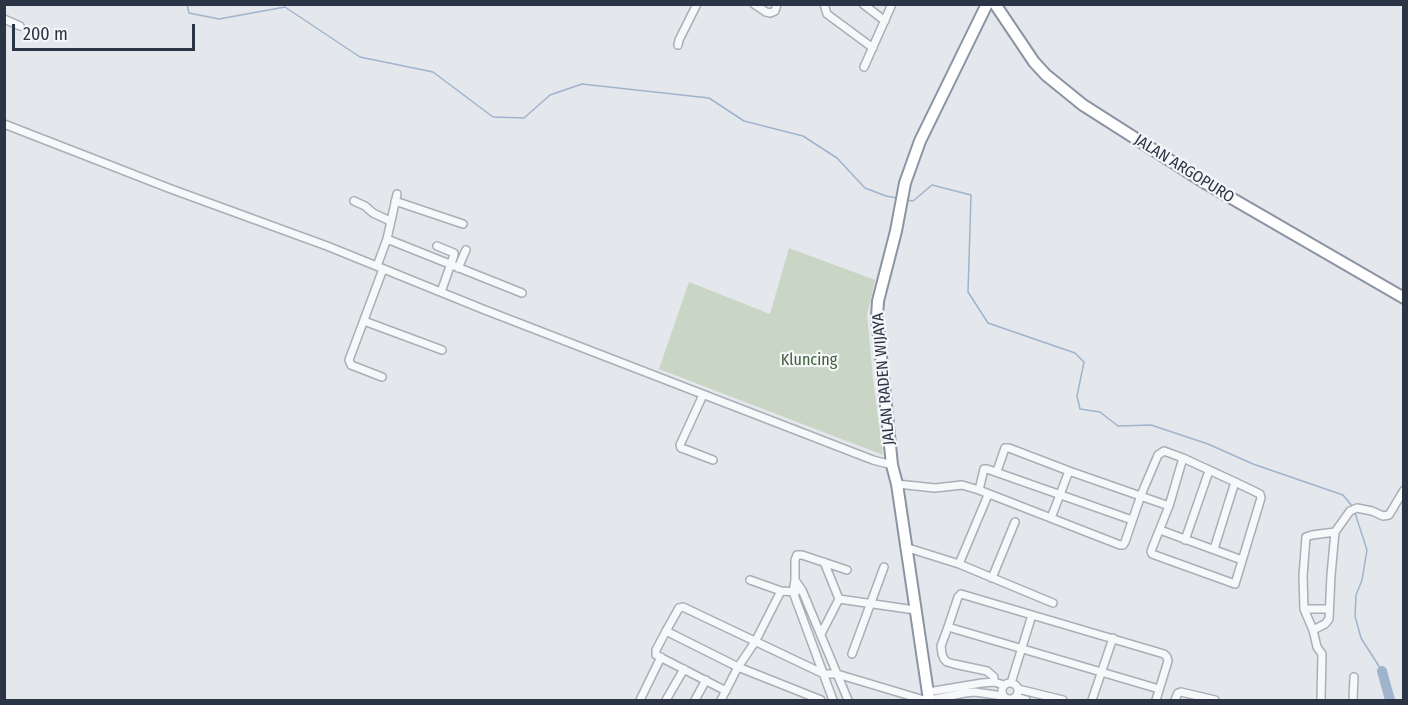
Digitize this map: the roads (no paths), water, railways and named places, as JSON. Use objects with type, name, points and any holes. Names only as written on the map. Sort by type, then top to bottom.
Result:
[{"type":"highway","name":"JALAN RADEN WIJAYA","points":[[928,698],[897,484],[892,465],[877,317],[878,301],[904,183],[920,141],[987,4]]},
{"type":"highway","name":"JALAN ARGOPURO","points":[[995,4],[1034,62],[1046,75],[1083,105],[1207,184],[1404,298]]},
{"type":"street","points":[[678,45],[697,4]]},
{"type":"street","points":[[754,4],[770,13],[775,11],[777,4]]},
{"type":"street","points":[[824,4],[827,14],[873,48]]},
{"type":"street","points":[[863,4],[885,21]]},
{"type":"street","points":[[864,67],[892,4]]},
{"type":"street","points":[[4,19],[20,26]]},
{"type":"street","points":[[4,124],[327,246],[703,395],[873,460],[892,465]]},
{"type":"street","points":[[382,377],[351,365],[350,357],[364,321],[380,267],[396,197],[463,224]]},
{"type":"street","points":[[354,201],[390,222]]},
{"type":"street","points":[[387,239],[522,293]]},
{"type":"street","points":[[437,246],[454,253],[455,267]]},
{"type":"street","points":[[441,292],[466,250]]},
{"type":"street","points":[[364,321],[442,350]]},
{"type":"street","points":[[703,395],[680,446],[713,460]]},
{"type":"street","points":[[997,471],[1005,448],[1009,447],[1169,506]]},
{"type":"street","points":[[897,484],[935,488],[962,485],[1123,545],[1141,495],[1161,452],[1164,451],[1183,458],[1260,494],[1235,584],[1152,554],[1151,550],[1169,506],[1183,458]]},
{"type":"street","points":[[978,490],[984,470],[987,468],[1132,520]]},
{"type":"street","points":[[1051,518],[1069,471]]},
{"type":"street","points":[[1185,540],[1209,471]]},
{"type":"street","points":[[1214,549],[1235,482]]},
{"type":"street","points":[[1312,630],[1328,621],[1335,532],[1355,509],[1389,515],[1404,490]]},
{"type":"street","points":[[959,564],[988,495]]},
{"type":"street","points":[[992,578],[1015,522]]},
{"type":"street","points":[[1160,530],[1242,560]]},
{"type":"street","points":[[1321,700],[1322,654],[1317,647],[1304,609],[1303,576],[1306,537],[1335,532]]},
{"type":"street","points":[[905,547],[959,564],[1053,603]]},
{"type":"street","points":[[833,700],[793,592],[795,560],[797,555],[802,555],[847,570]]},
{"type":"street","points":[[821,634],[839,599],[824,562]]},
{"type":"street","points":[[852,654],[884,567]]},
{"type":"street","points":[[750,580],[781,591],[802,590]]},
{"type":"street","points":[[795,580],[802,590],[848,700]]},
{"type":"street","points":[[722,700],[781,591]]},
{"type":"street","points":[[994,682],[994,677],[987,671],[947,662],[942,654],[948,627],[961,594],[1164,654],[1168,661],[1156,700]]},
{"type":"street","points":[[839,599],[915,610]]},
{"type":"street","points":[[726,691],[655,653],[678,608],[682,607],[824,674],[837,674],[928,698],[982,683],[994,682],[1015,685],[1018,689],[1063,700]]},
{"type":"street","points":[[1304,609],[1329,609]]},
{"type":"street","points":[[1003,696],[1001,690],[1007,684],[1032,615]]},
{"type":"street","points":[[948,627],[1159,689]]},
{"type":"street","points":[[666,631],[738,667],[812,699],[821,700]]},
{"type":"street","points":[[1092,700],[1113,639]]},
{"type":"street","points":[[640,700],[661,657]]},
{"type":"street","points":[[666,700],[684,669]]},
{"type":"street","points":[[1353,700],[1354,678]]},
{"type":"street","points":[[695,700],[706,680]]},
{"type":"street","points":[[964,689],[1003,696],[1009,700],[1016,697],[1026,700]]},
{"type":"street","points":[[1016,697],[1018,689]]},
{"type":"street","points":[[1175,700],[1181,692],[1215,700]]},
{"type":"waterway","points":[[187,4],[189,13],[219,19],[285,7],[360,57],[433,72],[493,117],[524,118],[550,95],[582,84],[709,98],[744,121],[803,136],[837,158],[865,188],[897,198]]},
{"type":"waterway","points":[[907,200],[913,201],[932,185],[971,195],[968,292],[988,323],[1075,353],[1084,362],[1077,396],[1080,409],[1100,412],[1118,426],[1151,425],[1208,444],[1253,464],[1343,495],[1352,506]]},
{"type":"waterway","points":[[1355,513],[1367,550],[1362,580],[1356,595],[1355,616],[1361,638],[1382,671]]},
{"type":"waterway","points":[[1382,671],[1390,700]]},
{"type":"park label","name":"Kluncing","points":[[809,361]]}]
